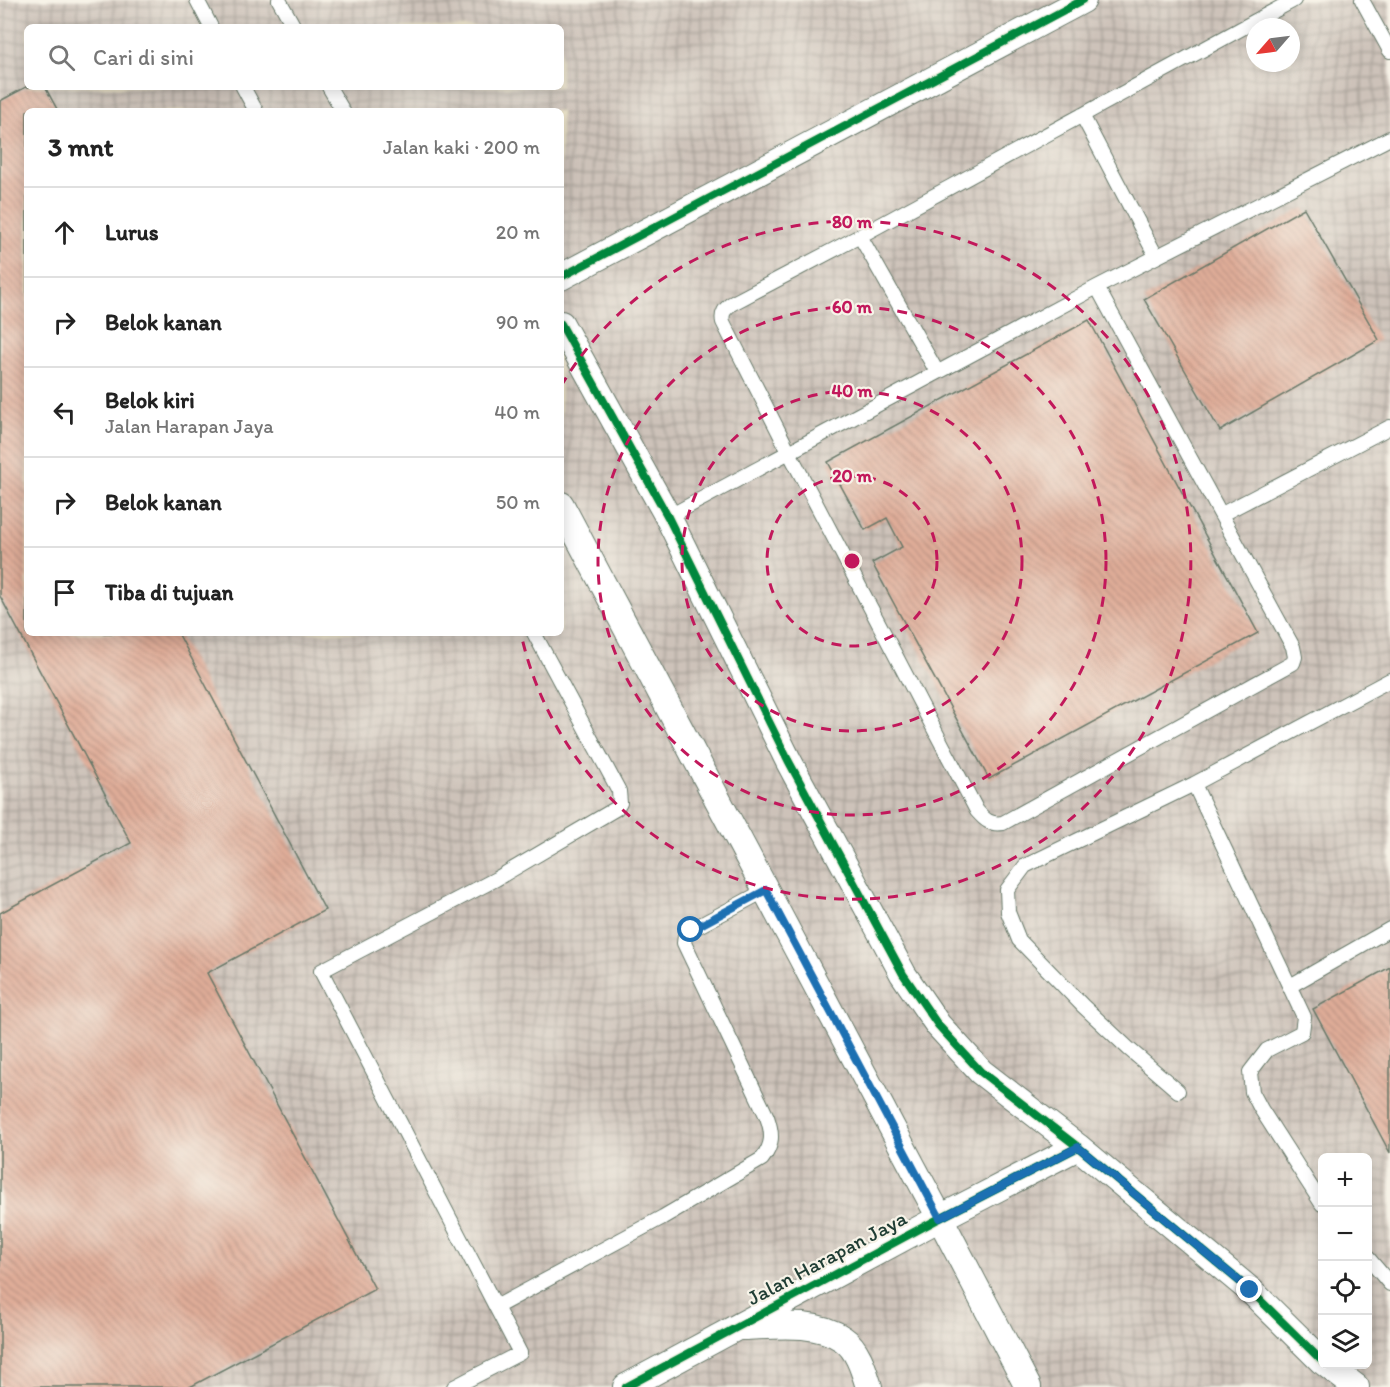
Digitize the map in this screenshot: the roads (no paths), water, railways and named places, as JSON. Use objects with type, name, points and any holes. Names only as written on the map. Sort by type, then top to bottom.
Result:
[{"type":"street","points":[[564,275],[1083,0]]},
{"type":"street","points":[[564,329],[668,517],[788,760],[903,974],[938,1025],[981,1072],[1078,1147],[1250,1290],[1318,1356]]},
{"type":"street","points":[[564,511],[1028,1387]]},
{"type":"street","name":"Jalan Harapan Jaya","points":[[626,1387],[940,1218],[1078,1147]]},
{"type":"street","points":[[737,1328],[791,1326],[819,1328],[844,1340],[861,1363],[869,1387]]},
{"type":"street","points":[[1328,1369],[1336,1387]]},
{"type":"street","points":[[1331,1369],[1356,1387]]},
{"type":"lane","points":[[197,0],[209,24]]},
{"type":"lane","points":[[279,0],[292,24]]},
{"type":"lane","points":[[1097,287],[1222,514],[1293,647],[1295,657],[1293,663],[1003,823],[996,824],[988,822],[977,810],[789,452],[723,322],[723,312],[731,303],[860,236],[1294,0]]},
{"type":"lane","points":[[1362,0],[1390,51]]},
{"type":"lane","points":[[245,90],[254,108]]},
{"type":"lane","points":[[331,90],[341,108]]},
{"type":"lane","points":[[1082,115],[1156,256]]},
{"type":"lane","points":[[668,517],[1156,256],[1390,138]]},
{"type":"lane","points":[[860,236],[937,372]]},
{"type":"lane","points":[[1222,514],[1390,427]]},
{"type":"lane","points":[[454,1387],[520,1353],[321,971],[496,879],[617,808],[620,803],[618,791],[536,636]]},
{"type":"lane","points":[[1179,1091],[1083,1006],[1019,940],[1008,912],[1007,890],[1024,866],[1194,784],[1390,680]]},
{"type":"lane","points":[[1194,784],[1304,1017],[1302,1032],[1267,1050],[1250,1072],[1252,1092],[1285,1148],[1318,1197]]},
{"type":"lane","points":[[496,1307],[663,1217],[762,1160],[770,1149],[772,1136],[767,1117],[684,943],[685,936],[691,930],[766,890]]},
{"type":"lane","points":[[1290,986],[1390,929]]},
{"type":"lane","points":[[1371,1261],[1390,1284]]}]
